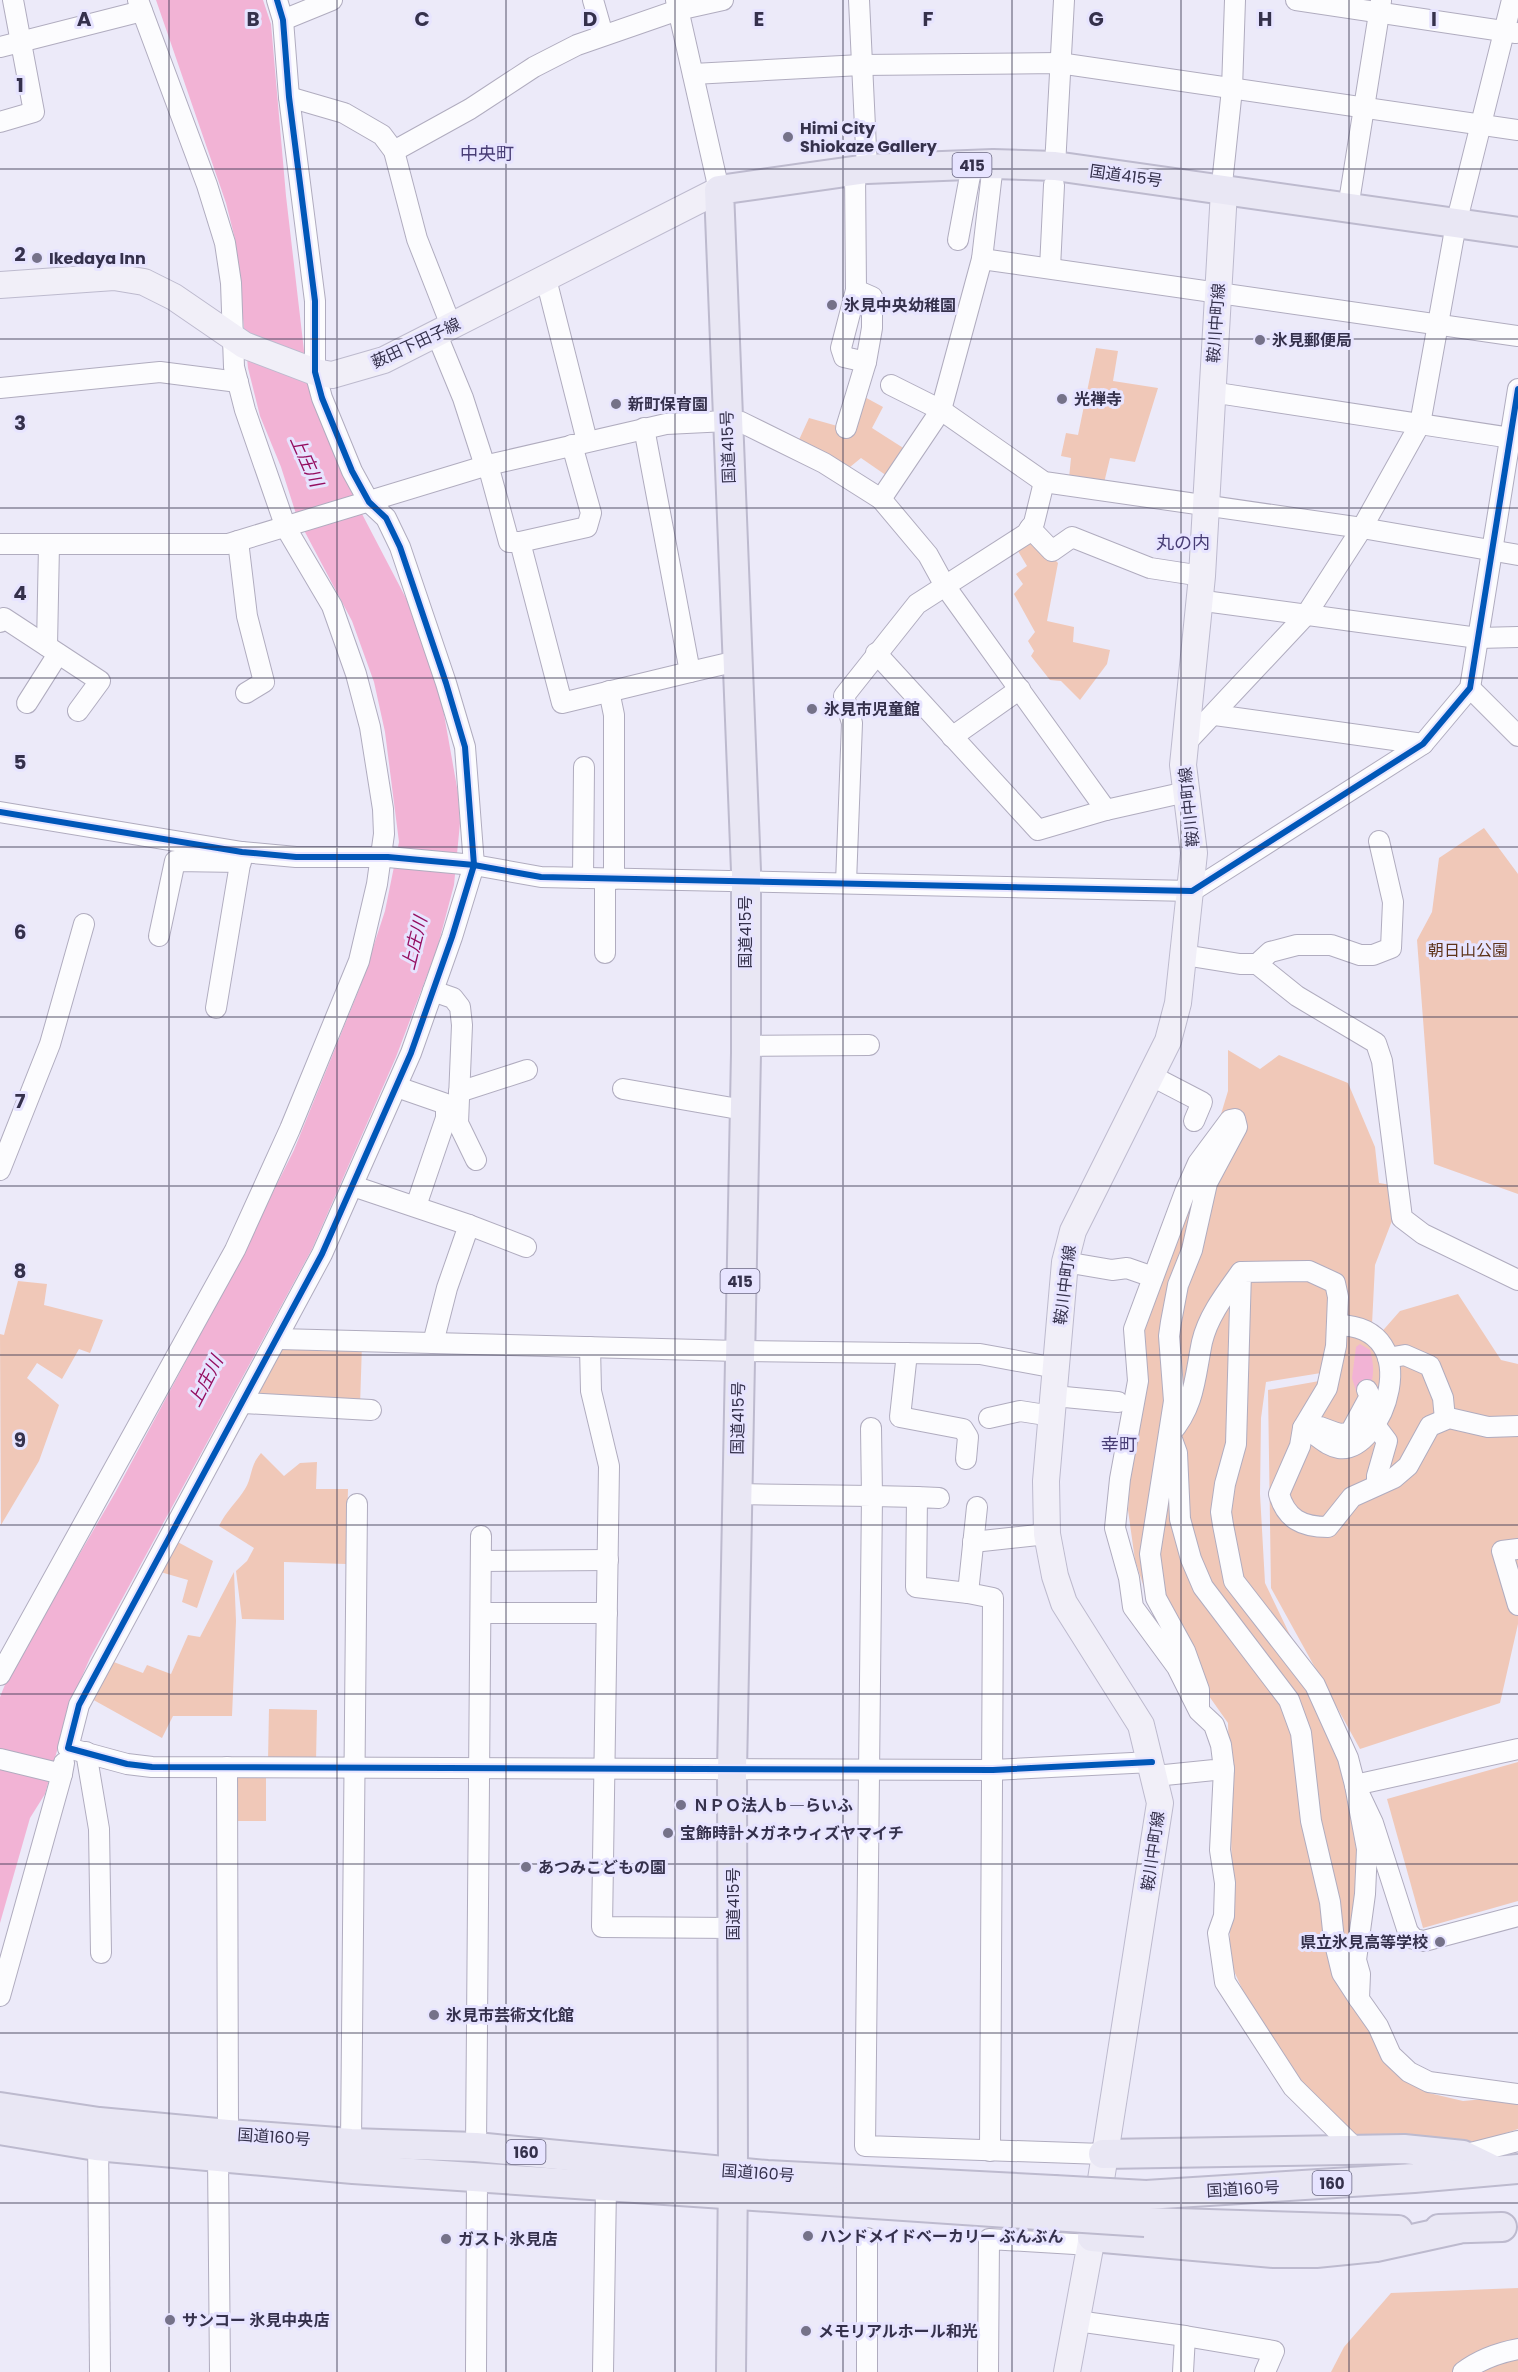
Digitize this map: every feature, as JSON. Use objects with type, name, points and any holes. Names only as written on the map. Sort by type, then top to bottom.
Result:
[{"type":"highway","name":"国道415号","points":[[731,2372],[732,1771],[738,1351],[746,1046],[745,880],[719,190],[861,170],[982,165],[1054,175],[1224,191],[1518,232]]},
{"type":"highway","name":"国道160号","points":[[0,2107],[98,2134]]},
{"type":"highway","name":"国道160号","points":[[0,2130],[98,2134],[223,2145],[477,2178],[606,2187],[733,2184],[1145,2208],[1407,2230],[1502,2227]]},
{"type":"highway","name":"国道160号","points":[[223,2145],[351,2143],[476,2147],[733,2184]]},
{"type":"highway","points":[[1103,2154],[1404,2150],[1463,2155],[1506,2169]]},
{"type":"highway","name":"国道160号","points":[[1145,2208],[1506,2169]]},
{"type":"highway","points":[[1091,2241],[1274,2253],[1316,2253],[1377,2247],[1458,2229]]},
{"type":"main road","name":"薮田下田子線","points":[[0,285],[114,277],[144,282],[174,297],[238,341],[315,372],[332,375],[356,370],[384,360],[719,190]]},
{"type":"main road","name":"鞍川中町線","points":[[1067,2372],[1091,2241],[1160,1803],[1141,1725],[1064,1603],[1055,1576],[1047,1534],[1046,1481],[1065,1262],[1073,1231],[1168,1041],[1178,1003],[1192,891],[1194,853],[1183,765],[1184,745],[1206,507],[1224,191]]},
{"type":"street","points":[[0,122],[34,112],[13,0]]},
{"type":"street","points":[[101,1953],[99,1829],[77,1750],[79,1705],[322,1254],[397,1087],[434,992],[471,865],[465,747],[400,547],[386,518],[363,504],[326,408],[315,372],[315,301],[289,97],[283,20],[277,0]]},
{"type":"street","points":[[283,20],[333,0]]},
{"type":"street","points":[[593,0],[603,35]]},
{"type":"street","points":[[394,151],[470,109],[534,67],[577,45],[677,5],[723,0]]},
{"type":"street","points":[[859,0],[861,170],[856,290],[841,348],[844,357],[866,362]]},
{"type":"street","points":[[1050,268],[1064,0]]},
{"type":"street","points":[[1224,191],[1222,184],[1232,89],[1235,0]]},
{"type":"street","points":[[1296,0],[1380,6],[1512,32]]},
{"type":"street","points":[[1184,745],[1215,715],[1306,615],[1362,528],[1420,424],[1456,224],[1480,124],[1512,32],[1512,0]]},
{"type":"street","points":[[0,47],[140,5],[207,185],[225,243],[238,341],[238,382],[245,410],[293,526],[332,606],[356,674],[370,727],[383,809],[384,857],[359,961],[290,1129],[235,1250],[0,1675]]},
{"type":"street","points":[[677,5],[719,190]]},
{"type":"street","points":[[1348,208],[1380,6]]},
{"type":"street","points":[[693,74],[861,65],[1059,63],[1518,130]]},
{"type":"street","points":[[289,97],[344,113],[382,135],[394,151],[463,398],[509,542],[520,542],[587,526],[591,513],[546,279]]},
{"type":"street","points":[[958,240],[982,165]]},
{"type":"street","points":[[881,499],[941,410],[982,259],[982,165]]},
{"type":"street","points":[[982,259],[1218,291],[1518,336]]},
{"type":"street","points":[[846,428],[866,362],[874,308],[872,297],[856,290]]},
{"type":"street","points":[[0,388],[160,372],[238,382]]},
{"type":"street","points":[[891,385],[941,410],[1044,482],[1362,528],[1518,555]]},
{"type":"street","points":[[159,936],[175,861],[242,857],[384,857],[471,865],[541,877],[1192,891],[1423,744],[1470,688],[1492,551],[1514,438],[1518,388]]},
{"type":"street","points":[[1211,392],[1514,438]]},
{"type":"street","points":[[0,544],[228,544],[293,526],[486,465],[666,424],[741,422],[824,463],[881,499],[928,555],[945,586],[1106,810]]},
{"type":"street","points":[[644,428],[690,672]]},
{"type":"street","points":[[846,883],[852,723],[844,696],[917,604],[1026,534],[1030,528],[1044,482]]},
{"type":"street","points":[[1030,528],[1052,551],[1072,537],[1200,588],[1306,615],[1478,638],[1518,638]]},
{"type":"street","points":[[238,541],[247,616],[264,682],[246,693]]},
{"type":"street","points":[[520,542],[562,703],[737,661]]},
{"type":"street","points":[[27,704],[52,650],[49,544]]},
{"type":"street","points":[[0,622],[4,618],[100,681],[78,711]]},
{"type":"street","points":[[876,653],[1038,830],[1106,810],[1186,792]]},
{"type":"street","points":[[1470,688],[1518,736]]},
{"type":"street","points":[[952,737],[1020,689]]},
{"type":"street","points":[[605,953],[614,715],[609,691]]},
{"type":"street","points":[[1215,715],[1423,744]]},
{"type":"street","points":[[583,878],[584,767]]},
{"type":"street","points":[[0,812],[242,857]]},
{"type":"street","points":[[1257,964],[1270,952],[1298,945],[1331,945],[1360,955],[1373,955],[1390,948],[1393,902],[1379,841]]},
{"type":"street","points":[[216,1008],[242,857]]},
{"type":"street","points":[[0,1170],[50,1044],[84,924]]},
{"type":"street","points":[[1184,955],[1240,964],[1257,964],[1297,996],[1376,1043],[1382,1061],[1402,1218],[1423,1234],[1518,1280]]},
{"type":"street","points":[[434,992],[453,998],[460,1007],[462,1025],[458,1123],[476,1161]]},
{"type":"street","points":[[746,1046],[869,1045]]},
{"type":"street","points":[[459,1092],[527,1070]]},
{"type":"street","points":[[1150,1075],[1202,1102],[1194,1121]]},
{"type":"street","points":[[397,1087],[446,1104],[446,1118],[416,1206]]},
{"type":"street","points":[[623,1089],[744,1110]]},
{"type":"street","points":[[1199,1711],[1199,1690],[1185,1651],[1156,1598],[1150,1554],[1174,1401],[1171,1322],[1178,1285],[1192,1250],[1207,1183],[1237,1128],[1235,1119],[1230,1120],[1198,1163],[1134,1329],[1138,1381],[1120,1479],[1115,1528],[1129,1578],[1133,1607],[1177,1667],[1199,1711],[1214,1725],[1221,1745],[1224,1769],[1220,1850],[1225,1883],[1224,1917],[1218,1933],[1225,1982],[1293,2087],[1357,2150]]},
{"type":"street","points":[[352,1185],[526,1247]]},
{"type":"street","points":[[433,1343],[447,1288],[469,1225]]},
{"type":"street","points":[[1065,1262],[1112,1270],[1127,1268],[1153,1277]]},
{"type":"street","points":[[1241,1272],[1309,1271],[1335,1283],[1338,1325],[1327,1388],[1304,1426],[1300,1446],[1279,1494],[1291,1518],[1309,1527],[1328,1527],[1352,1497],[1394,1478],[1408,1466],[1430,1426],[1445,1419],[1488,1427],[1518,1426]]},
{"type":"street","points":[[1170,1434],[1182,1420],[1191,1399],[1210,1320],[1241,1272]]},
{"type":"street","points":[[1241,1272],[1236,1444],[1221,1512],[1234,1581],[1315,1685],[1348,1758],[1367,1850],[1365,1894],[1356,1960],[1360,1974],[1359,1999]]},
{"type":"street","points":[[1304,1426],[1339,1448],[1359,1442],[1381,1418],[1387,1396],[1388,1358],[1384,1346],[1375,1335],[1365,1329],[1338,1325]]},
{"type":"street","points":[[278,1339],[738,1351],[980,1354],[1056,1368]]},
{"type":"street","points":[[590,1347],[591,1390],[609,1466],[602,1927],[733,1928]]},
{"type":"street","points":[[907,1353],[900,1417],[963,1429],[968,1437],[966,1459]]},
{"type":"street","points":[[1388,1358],[1405,1355],[1430,1366],[1443,1398],[1445,1419]]},
{"type":"street","points":[[1304,1426],[1339,1434],[1350,1433],[1370,1396],[1367,1390]]},
{"type":"street","points":[[244,1402],[370,1410]]},
{"type":"street","points":[[989,1418],[1053,1406],[1118,1402]]},
{"type":"street","points":[[1375,1425],[1387,1441],[1377,1476],[1377,1485]]},
{"type":"street","points":[[871,1428],[870,1769],[865,2146],[1103,2154]]},
{"type":"street","points":[[1170,1434],[1177,1453],[1180,1519],[1191,1559],[1203,1587],[1289,1700],[1301,1733],[1311,1821],[1330,1902],[1334,1940],[1342,1973],[1378,2026],[1391,2055],[1409,2072],[1429,2082],[1518,2094]]},
{"type":"street","points":[[736,1494],[939,1498]]},
{"type":"street","points":[[917,1497],[916,1587],[993,1598],[990,2151]]},
{"type":"street","points":[[351,2143],[352,1767],[357,1504]]},
{"type":"street","points":[[968,1593],[977,1508]]},
{"type":"street","points":[[973,1542],[1047,1534]]},
{"type":"street","points":[[476,2147],[481,1536]]},
{"type":"street","points":[[1518,1549],[1502,1551],[1518,1605]]},
{"type":"street","points":[[481,1561],[608,1560]]},
{"type":"street","points":[[481,1613],[607,1613]]},
{"type":"street","points":[[1355,1785],[1518,1749]]},
{"type":"street","points":[[77,1750],[127,1764],[152,1767],[732,1771],[1224,1769]]},
{"type":"street","points":[[0,1996],[59,1774],[77,1750]]},
{"type":"street","points":[[0,1759],[59,1774]]},
{"type":"street","points":[[220,2372],[227,1767]]},
{"type":"street","points":[[1355,1785],[1373,1823],[1408,1932],[1414,1939],[1424,1941],[1518,1916]]},
{"type":"street","points":[[98,2134],[100,2372]]},
{"type":"street","points":[[1463,2155],[1518,2141]]},
{"type":"street","points":[[476,2372],[477,2178]]},
{"type":"street","points":[[603,2372],[606,2187]]},
{"type":"street","points":[[867,2238],[867,2372]]},
{"type":"street","points":[[988,2372],[989,2240],[1091,2241]]},
{"type":"street","points":[[1077,2321],[1274,2351],[1265,2372]]},
{"type":"street","points":[[1183,2372],[1185,2336]]},
{"type":"street","points":[[1463,2372],[1492,2356],[1518,2349]]},
{"type":"green space","points":[[1096,348],[1118,351],[1113,381],[1158,388],[1135,462],[1110,458],[1104,483],[1069,478],[1071,458],[1061,456],[1066,433],[1078,435]]},
{"type":"green space","points":[[861,395],[883,407],[872,428],[908,451],[890,478],[861,458],[850,467],[835,462],[798,442],[809,418],[848,429]]},
{"type":"green space","points":[[1031,535],[1058,563],[1047,621],[1074,627],[1073,642],[1110,650],[1107,664],[1080,700],[1061,681],[1050,680],[1031,656],[1034,651],[1028,641],[1035,632],[1014,594],[1023,584],[1016,574],[1027,566],[1015,546]]},
{"type":"green space","name":"朝日山公園","points":[[1484,828],[1518,874],[1518,1194],[1434,1164],[1417,940],[1432,912],[1439,858]]},
{"type":"green space","points":[[1228,1050],[1260,1069],[1279,1055],[1348,1083],[1375,1147],[1379,1183],[1391,1185],[1395,1213],[1375,1265],[1371,1344],[1400,1311],[1458,1294],[1501,1360],[1518,1364],[1518,1624],[1500,1703],[1360,1749],[1271,1588],[1268,1390],[1325,1380],[1321,1373],[1266,1382],[1261,1418],[1260,1494],[1265,1583],[1289,1633],[1347,1733],[1346,1792],[1362,1882],[1350,1994],[1392,2068],[1429,2093],[1463,2101],[1518,2096],[1518,2129],[1464,2147],[1362,2143],[1299,2083],[1253,2013],[1229,1960],[1232,1873],[1228,1723],[1154,1618],[1135,1560],[1128,1510],[1132,1455],[1146,1370],[1145,1329],[1163,1272],[1205,1167],[1228,1091]]},
{"type":"green space","points":[[18,1281],[47,1284],[44,1305],[103,1320],[90,1353],[79,1349],[62,1379],[37,1363],[27,1378],[59,1405],[39,1461],[1,1525],[0,1334],[4,1335]]},
{"type":"green space","points":[[279,1341],[362,1344],[360,1406],[247,1401]]},
{"type":"green space","points":[[261,1453],[284,1476],[300,1463],[317,1462],[316,1489],[348,1489],[346,1564],[284,1562],[284,1620],[242,1619],[236,1571],[247,1561],[254,1548],[219,1526],[245,1489]]},
{"type":"green space","points":[[174,1540],[213,1561],[197,1608],[182,1602],[188,1580],[157,1571]]},
{"type":"green space","points":[[234,1572],[236,1621],[232,1716],[173,1716],[162,1738],[90,1698],[111,1661],[143,1673],[147,1665],[171,1674],[188,1635],[200,1637]]},
{"type":"green space","points":[[269,1709],[317,1710],[316,1762],[268,1761]]},
{"type":"green space","points":[[1518,1762],[1518,1901],[1423,1928],[1387,1799]]},
{"type":"green space","points":[[234,1775],[266,1775],[266,1821],[234,1821]]},
{"type":"green space","points":[[1518,2288],[1518,2372],[1331,2372],[1344,2347],[1391,2293]]},
{"type":"water","name":"上庄川","points":[[156,0],[263,0],[271,24],[286,196],[308,385],[361,512],[409,604],[428,653],[442,703],[458,793],[460,823],[454,885],[437,949],[396,1057],[312,1249],[90,1658],[70,1704],[45,1794],[30,1818],[0,1923],[0,1697],[8,1677],[115,1493],[221,1296],[294,1150],[360,987],[385,911],[399,842],[385,732],[374,682],[352,621],[297,517],[281,467],[260,416],[248,368],[235,239],[226,203]]},
{"type":"water","points":[[1360,1344],[1370,1350],[1373,1367],[1371,1384],[1364,1393],[1356,1391],[1352,1378],[1356,1347]]},
{"type":"cycle path","points":[[277,0],[283,20],[289,97],[315,301],[315,372],[322,398],[352,471],[369,502],[386,518],[400,547],[446,683],[465,747],[474,865],[452,937],[411,1053],[322,1254],[79,1705],[68,1748],[127,1764],[152,1767],[993,1770],[1152,1762]]},
{"type":"cycle path","points":[[0,812],[242,852],[296,857],[388,857],[474,865],[541,877],[1192,891],[1423,744],[1470,688],[1518,389]]},
{"type":"place","name":"Himi City Shiokaze Gallery","points":[[788,137]]},
{"type":"place","name":"Ikedaya Inn","points":[[37,258]]},
{"type":"place","name":"氷見中央幼稚園","points":[[832,305]]},
{"type":"place","name":"氷見郵便局","points":[[1260,340]]},
{"type":"place","name":"光禅寺","points":[[1062,399]]},
{"type":"place","name":"新町保育園","points":[[616,404]]},
{"type":"place","name":"氷見市児童館","points":[[812,709]]},
{"type":"place","name":"ＮＰＯ法人ｂ―らいふ","points":[[681,1805]]},
{"type":"place","name":"宝飾時計メガネウィズヤマイチ","points":[[668,1833]]},
{"type":"place","name":"あつみこどもの園","points":[[526,1867]]},
{"type":"place","name":"県立氷見高等学校","points":[[1440,1942]]},
{"type":"place","name":"氷見市芸術文化館","points":[[434,2015]]},
{"type":"place","name":"ハンドメイドベーカリー ぶんぶん","points":[[808,2236]]},
{"type":"place","name":"ガスト 氷見店","points":[[446,2239]]},
{"type":"place","name":"サンコー 氷見中央店","points":[[170,2320]]},
{"type":"place","name":"メモリアルホール和光","points":[[806,2331]]},
{"type":"district","name":"中央町","points":[[487,153]]},
{"type":"district","name":"丸の内","points":[[1183,542]]},
{"type":"district","name":"幸町","points":[[1119,1444]]}]
